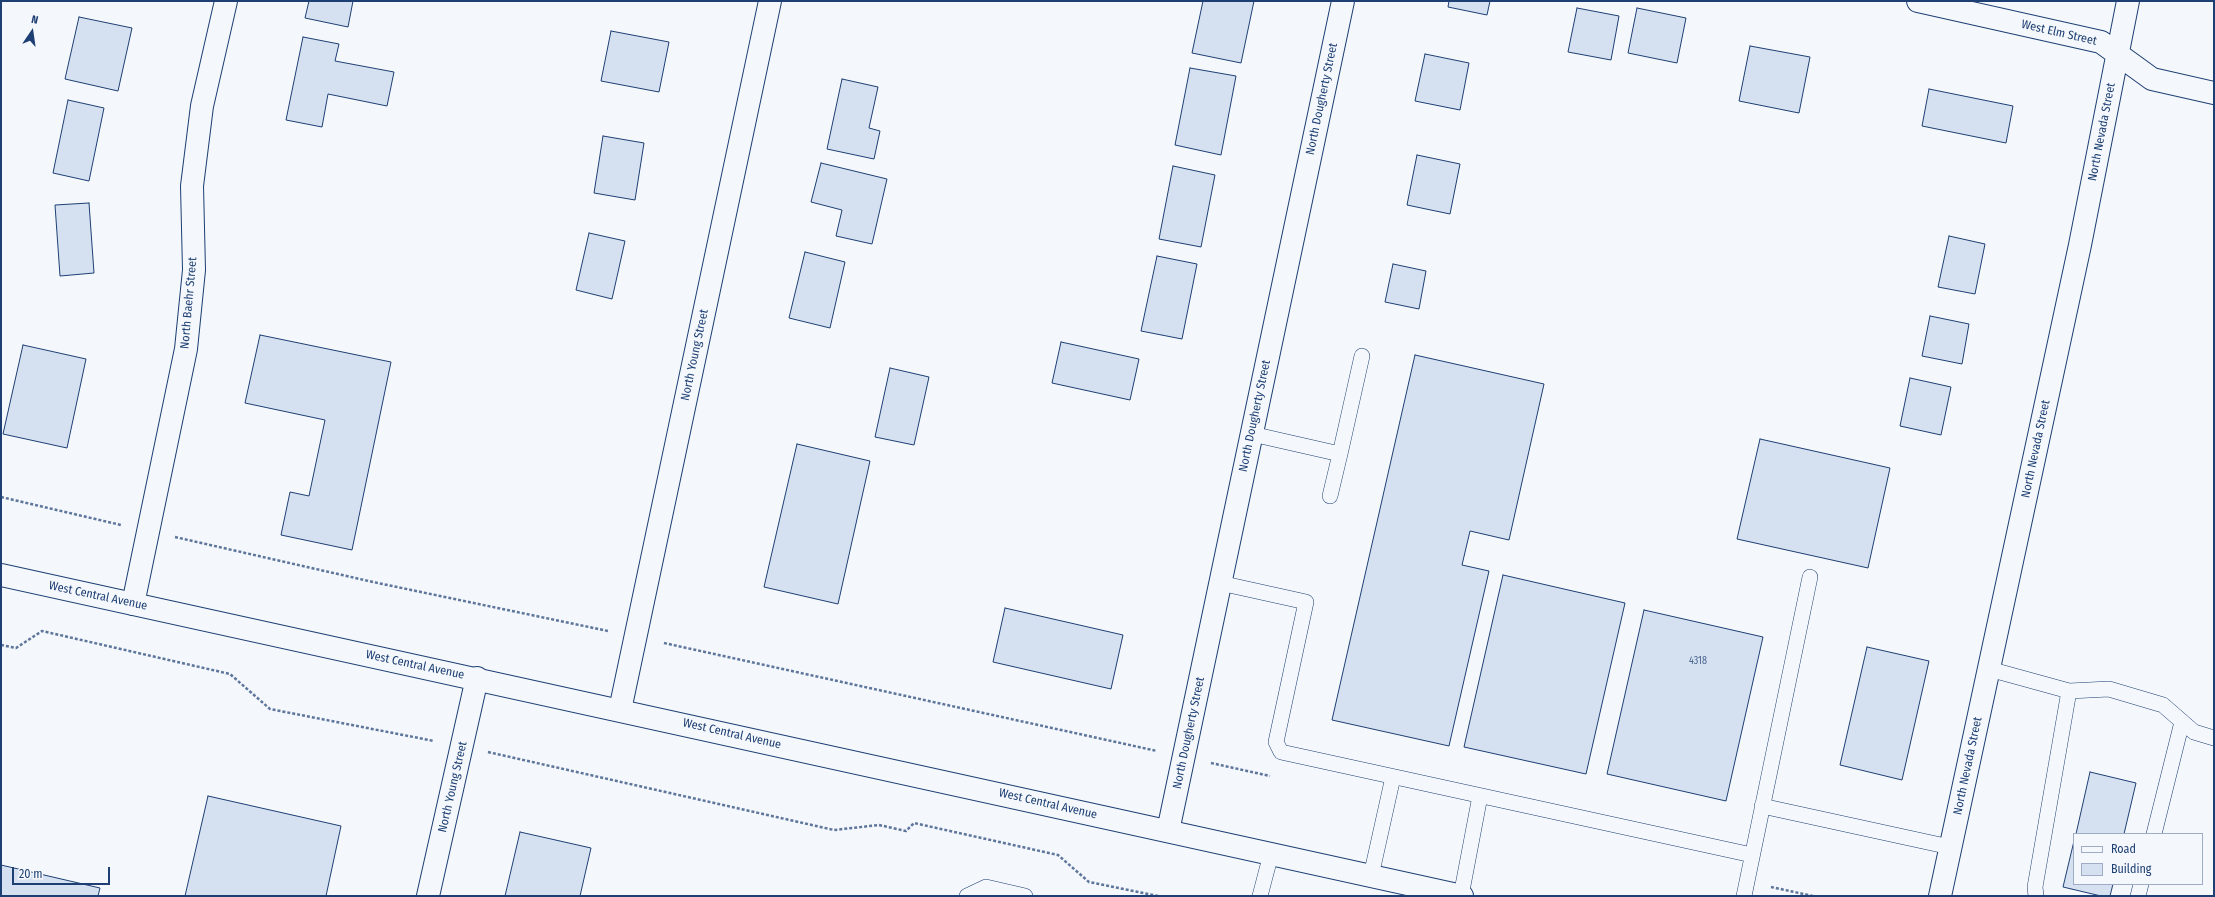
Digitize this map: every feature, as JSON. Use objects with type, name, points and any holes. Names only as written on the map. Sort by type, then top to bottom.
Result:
[{"type":"street","name":"North Baehr Street","points":[[133,604],[186,350],[194,270],[192,186],[202,106],[226,1]]},
{"type":"street","name":"North Young Street","points":[[620,710],[770,1]]},
{"type":"street","name":"North Dougherty Street","points":[[1168,831],[1343,1]]},
{"type":"street","name":"West Elm Street","points":[[1918,1],[2101,42],[2152,79],[2214,93]]},
{"type":"street","name":"North Nevada Street","points":[[1940,896],[2080,245],[2128,1]]},
{"type":"street","name":"West Central Avenue","points":[[1,575],[477,678],[1451,895]]},
{"type":"street","name":"North Young Street","points":[[428,896],[477,678]]},
{"type":"lane","points":[[1330,496],[1362,356]]},
{"type":"lane","points":[[1252,434],[1340,454]]},
{"type":"lane","points":[[1746,889],[1810,577]]},
{"type":"lane","points":[[1220,583],[1306,602],[1276,742],[1281,752],[1752,855]]},
{"type":"lane","points":[[1989,669],[2069,691],[2109,690],[2164,705],[2194,732],[2214,738]]},
{"type":"lane","points":[[2036,896],[2036,886],[2069,691]]},
{"type":"lane","points":[[2154,833],[2182,722]]},
{"type":"lane","points":[[1371,876],[1393,777]]},
{"type":"lane","points":[[1451,895],[1480,796]]},
{"type":"lane","points":[[1762,806],[1950,847]]},
{"type":"lane","points":[[1260,896],[1271,854]]},
{"type":"lane","points":[[2138,896],[2142,885]]},
{"type":"lane","points":[[967,896],[986,887],[1025,896]]},
{"type":"path","points":[[1,497],[373,582],[635,637],[1274,777]]},
{"type":"path","points":[[1,645],[16,648],[42,631],[230,674],[270,709],[547,764],[834,830],[879,825],[906,831],[914,823],[1058,855],[1089,882],[1158,896]]},
{"type":"path","points":[[1746,889],[1813,896]]},
{"type":"building","points":[[309,1],[353,1],[348,27],[305,18]]},
{"type":"building","points":[[1203,1],[1254,1],[1241,63],[1192,53]]},
{"type":"building","points":[[1449,1],[1490,1],[1487,15],[1448,7]]},
{"type":"building","points":[[1577,8],[1619,16],[1611,60],[1568,52]]},
{"type":"building","points":[[1637,8],[1686,18],[1677,63],[1628,53]]},
{"type":"building","points":[[79,17],[132,28],[118,91],[65,79]]},
{"type":"building","points":[[611,31],[669,42],[659,92],[601,81]]},
{"type":"building","points":[[303,37],[339,44],[335,61],[394,72],[387,106],[328,94],[322,127],[286,120]]},
{"type":"building","points":[[1750,46],[1810,57],[1799,113],[1739,101]]},
{"type":"building","points":[[1425,54],[1469,63],[1460,110],[1415,101]]},
{"type":"building","points":[[1190,68],[1236,76],[1221,155],[1175,145]]},
{"type":"building","points":[[842,79],[878,87],[869,128],[880,131],[874,159],[827,149]]},
{"type":"building","points":[[1929,89],[2013,106],[2006,143],[1922,126]]},
{"type":"building","points":[[68,100],[104,108],[89,181],[53,173]]},
{"type":"building","points":[[603,136],[644,143],[635,200],[594,193]]},
{"type":"building","points":[[1417,155],[1460,164],[1450,214],[1407,205]]},
{"type":"building","points":[[821,163],[887,179],[872,244],[836,236],[842,210],[811,202]]},
{"type":"building","points":[[1173,166],[1215,175],[1201,247],[1159,239]]},
{"type":"building","points":[[89,203],[94,273],[60,276],[55,205]]},
{"type":"building","points":[[589,233],[625,241],[612,299],[576,290]]},
{"type":"building","points":[[1949,236],[1985,244],[1975,294],[1938,287]]},
{"type":"building","points":[[805,252],[845,262],[830,328],[789,318]]},
{"type":"building","points":[[1157,256],[1197,264],[1182,339],[1141,331]]},
{"type":"building","points":[[1393,264],[1426,271],[1419,309],[1385,302]]},
{"type":"building","points":[[1930,316],[1969,324],[1962,364],[1922,356]]},
{"type":"building","points":[[260,335],[391,362],[352,550],[281,535],[290,492],[309,496],[325,420],[245,403]]},
{"type":"building","points":[[1061,342],[1139,359],[1130,400],[1052,383]]},
{"type":"building","points":[[23,345],[86,359],[67,448],[3,434]]},
{"type":"building","points":[[1415,355],[1544,384],[1509,540],[1470,531],[1462,565],[1489,571],[1449,746],[1332,720]]},
{"type":"building","points":[[890,368],[929,377],[914,445],[875,437]]},
{"type":"building","points":[[1910,378],[1951,387],[1941,435],[1900,426]]},
{"type":"building","points":[[1760,439],[1890,468],[1868,568],[1737,539]]},
{"type":"building","points":[[797,444],[870,461],[838,604],[764,587]]},
{"type":"building","points":[[1503,575],[1625,603],[1586,774],[1464,747]]},
{"type":"building","points":[[1005,608],[1123,635],[1111,689],[993,662]]},
{"type":"building","points":[[1644,610],[1763,637],[1726,801],[1607,774]]},
{"type":"building","points":[[1867,647],[1929,661],[1902,780],[1840,765]]},
{"type":"building","points":[[2090,772],[2136,783],[2124,833],[2076,833]]},
{"type":"building","points":[[208,796],[341,826],[326,896],[185,896]]},
{"type":"building","points":[[520,832],[591,848],[580,896],[505,896]]},
{"type":"building","points":[[2073,845],[2073,885],[2113,885],[2110,896],[2101,896],[2063,887]]},
{"type":"building","points":[[1,865],[100,888],[98,896],[1,896]]}]
